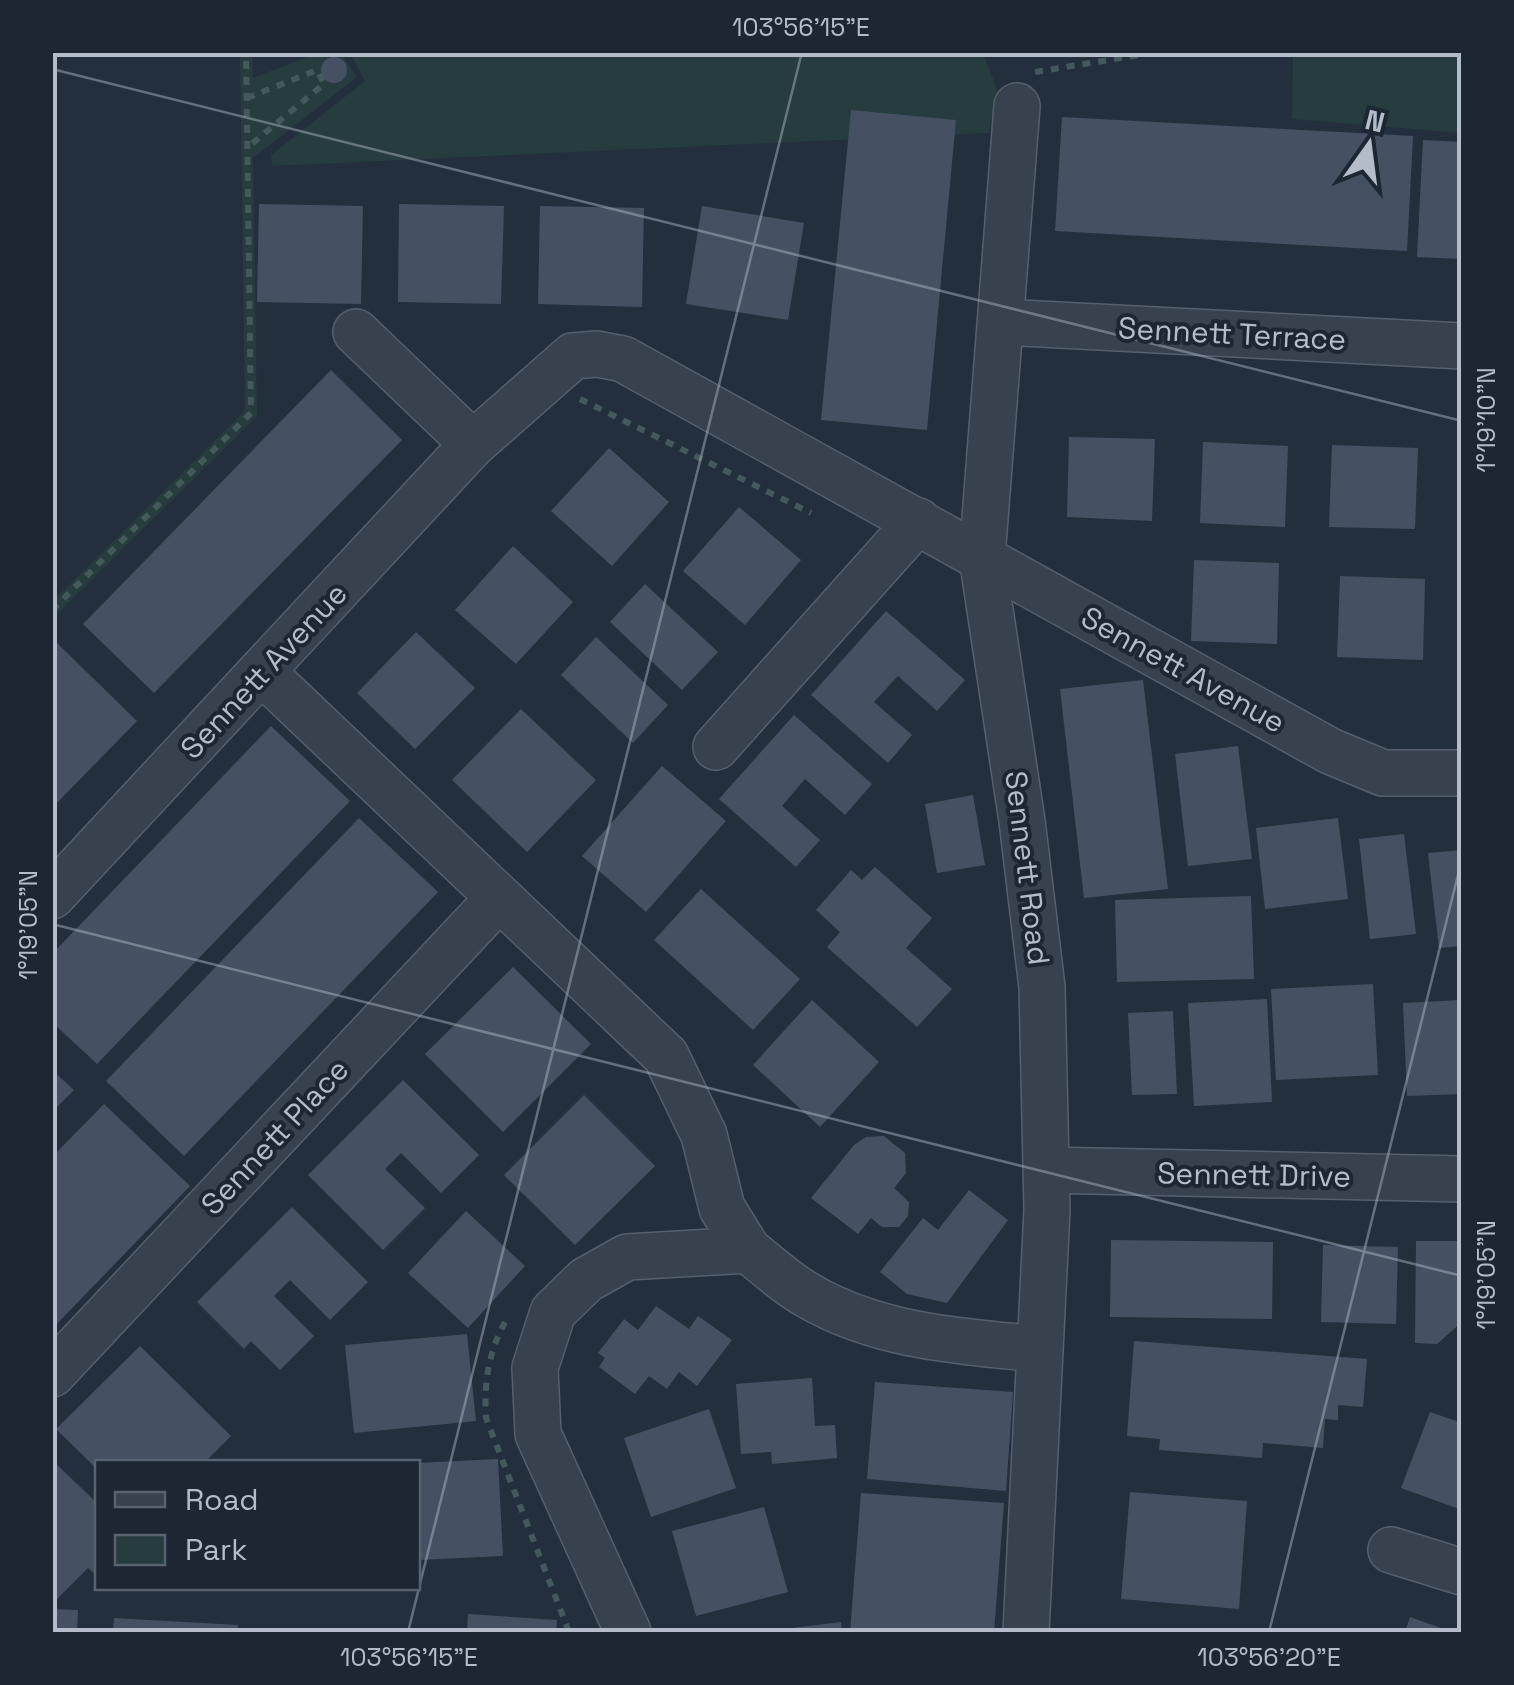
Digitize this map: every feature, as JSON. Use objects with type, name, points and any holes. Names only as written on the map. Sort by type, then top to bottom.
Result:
[{"type":"street","name":"Sennett Road","points":[[1017,106],[982,557],[1022,821],[1042,987],[1048,1170],[1026,1632]]},
{"type":"street","name":"Sennett Terrace","points":[[1002,322],[1462,346]]},
{"type":"street","points":[[356,332],[473,444]]},
{"type":"street","name":"Sennett Avenue","points":[[52,896],[473,444],[557,366],[573,356],[597,354],[623,359],[1353,762],[1383,772],[1462,774]]},
{"type":"street","points":[[716,747],[918,521]]},
{"type":"street","points":[[263,672],[497,900],[666,1056],[704,1135],[722,1208],[748,1250],[808,1296],[866,1321],[937,1340],[1039,1349]]},
{"type":"street","name":"Sennett Place","points":[[52,1374],[497,900]]},
{"type":"street","name":"Sennett Drive","points":[[1048,1170],[1462,1179]]},
{"type":"street","points":[[628,1632],[538,1434],[535,1368],[553,1312],[586,1280],[628,1257],[748,1250]]},
{"type":"street","points":[[1391,1550],[1462,1572]]},
{"type":"path","points":[[52,610],[251,414],[246,52]]},
{"type":"path","points":[[1017,106],[1018,89],[1034,72],[1114,54],[1158,52]]},
{"type":"path","points":[[247,98],[317,70],[323,76],[324,84],[247,148]]},
{"type":"path","points":[[574,397],[818,517]]},
{"type":"green space","points":[[240,53],[252,53],[253,78],[319,53],[341,53],[357,77],[253,158],[257,416],[53,618],[53,601],[245,411]]},
{"type":"green space","points":[[350,53],[983,53],[998,92],[988,133],[272,166],[271,155],[365,81]]},
{"type":"green space","points":[[1293,53],[1461,53],[1461,133],[1292,119]]},
{"type":"building","points":[[334,57],[343,61],[347,70],[343,79],[334,83],[325,79],[321,70],[325,61]]},
{"type":"building","points":[[851,110],[956,120],[927,430],[821,420]]},
{"type":"building","points":[[1062,117],[1413,136],[1407,251],[1055,231]]},
{"type":"building","points":[[1423,140],[1462,142],[1462,259],[1417,257]]},
{"type":"building","points":[[259,204],[363,206],[361,304],[257,302]]},
{"type":"building","points":[[399,204],[504,206],[501,304],[398,302]]},
{"type":"building","points":[[540,206],[644,208],[642,307],[538,304]]},
{"type":"building","points":[[702,206],[804,223],[788,320],[686,304]]},
{"type":"building","points":[[331,370],[402,440],[154,693],[83,624]]},
{"type":"building","points":[[1069,437],[1155,439],[1152,521],[1067,517]]},
{"type":"building","points":[[1203,442],[1288,446],[1285,527],[1200,523]]},
{"type":"building","points":[[1332,445],[1418,448],[1415,529],[1329,527]]},
{"type":"building","points":[[609,448],[669,502],[612,566],[551,511]]},
{"type":"building","points":[[739,507],[801,560],[745,625],[683,571]]},
{"type":"building","points":[[513,546],[573,602],[516,664],[455,610]]},
{"type":"building","points":[[1194,560],[1279,563],[1277,644],[1191,641]]},
{"type":"building","points":[[1340,576],[1425,579],[1423,660],[1337,657]]},
{"type":"building","points":[[645,584],[718,652],[682,690],[610,622]]},
{"type":"building","points":[[886,611],[965,680],[937,711],[898,676],[874,702],[912,735],[888,763],[811,695]]},
{"type":"building","points":[[416,632],[475,688],[415,749],[357,693]]},
{"type":"building","points":[[596,637],[668,705],[633,743],[561,675]]},
{"type":"building","points":[[57,643],[137,721],[52,808],[52,648]]},
{"type":"building","points":[[1143,680],[1168,889],[1084,898],[1060,689]]},
{"type":"building","points":[[521,709],[596,780],[527,852],[452,780]]},
{"type":"building","points":[[794,715],[872,784],[845,815],[805,779],[782,806],[820,840],[796,867],[719,799]]},
{"type":"building","points":[[271,726],[350,801],[97,1064],[52,1022],[52,954]]},
{"type":"building","points":[[1238,746],[1252,859],[1188,866],[1175,754]]},
{"type":"building","points":[[662,766],[726,821],[646,912],[582,856]]},
{"type":"building","points":[[973,795],[985,865],[937,873],[925,804]]},
{"type":"building","points":[[359,818],[438,892],[184,1156],[106,1081]]},
{"type":"building","points":[[1338,818],[1348,899],[1265,909],[1256,828]]},
{"type":"building","points":[[1404,834],[1416,934],[1370,939],[1359,839]]},
{"type":"building","points":[[1462,850],[1462,946],[1439,948],[1428,853]]},
{"type":"building","points":[[875,867],[932,918],[906,948],[952,989],[917,1027],[827,947],[840,932],[816,910],[851,870],[862,880]]},
{"type":"building","points":[[701,889],[800,979],[753,1030],[654,940]]},
{"type":"building","points":[[1251,896],[1254,979],[1117,982],[1115,900]]},
{"type":"building","points":[[513,967],[591,1044],[503,1132],[425,1054]]},
{"type":"building","points":[[1373,984],[1378,1075],[1276,1080],[1271,989]]},
{"type":"building","points":[[1267,999],[1272,1102],[1194,1106],[1188,1003]]},
{"type":"building","points":[[812,1000],[879,1062],[820,1127],[753,1065]]},
{"type":"building","points":[[1462,1000],[1462,1094],[1407,1096],[1403,1003]]},
{"type":"building","points":[[1173,1011],[1177,1094],[1132,1095],[1128,1013]]},
{"type":"building","points":[[52,1070],[74,1090],[52,1112]]},
{"type":"building","points":[[403,1080],[479,1155],[441,1193],[401,1153],[385,1169],[425,1208],[383,1250],[308,1175]]},
{"type":"building","points":[[584,1095],[655,1166],[575,1245],[504,1175]]},
{"type":"building","points":[[104,1104],[190,1186],[52,1329],[52,1157]]},
{"type":"building","points":[[884,1136],[905,1153],[906,1173],[894,1188],[909,1202],[908,1216],[899,1227],[882,1227],[871,1218],[858,1234],[811,1198],[854,1145],[866,1137]]},
{"type":"building","points":[[969,1190],[1008,1220],[947,1303],[907,1294],[880,1272],[923,1218],[938,1230]]},
{"type":"building","points":[[292,1207],[368,1282],[330,1320],[290,1280],[274,1296],[314,1336],[280,1370],[251,1341],[244,1349],[197,1302]]},
{"type":"building","points":[[466,1211],[525,1266],[468,1328],[408,1273]]},
{"type":"building","points":[[1111,1240],[1273,1242],[1272,1319],[1110,1317]]},
{"type":"building","points":[[1416,1241],[1462,1241],[1462,1322],[1437,1344],[1415,1343]]},
{"type":"building","points":[[1323,1245],[1398,1247],[1396,1324],[1321,1322]]},
{"type":"building","points":[[656,1306],[689,1329],[698,1316],[732,1340],[697,1386],[679,1372],[667,1389],[649,1376],[635,1394],[599,1367],[605,1358],[598,1353],[624,1319],[638,1330]]},
{"type":"building","points":[[467,1334],[476,1421],[354,1433],[345,1345]]},
{"type":"building","points":[[1134,1341],[1367,1359],[1363,1407],[1338,1405],[1338,1420],[1325,1419],[1323,1448],[1263,1443],[1262,1458],[1159,1450],[1160,1439],[1127,1436]]},
{"type":"building","points":[[140,1346],[231,1436],[207,1460],[95,1460],[95,1467],[56,1429]]},
{"type":"building","points":[[812,1378],[815,1426],[835,1425],[837,1458],[772,1464],[771,1452],[741,1454],[736,1384]]},
{"type":"building","points":[[875,1382],[1013,1392],[1006,1491],[867,1479]]},
{"type":"building","points":[[709,1409],[736,1488],[651,1517],[624,1438]]},
{"type":"building","points":[[1430,1412],[1462,1423],[1462,1510],[1401,1488]]},
{"type":"building","points":[[498,1459],[503,1556],[420,1560],[420,1463]]},
{"type":"building","points":[[52,1460],[95,1501],[95,1574],[88,1568],[55,1601]]},
{"type":"building","points":[[1130,1492],[1247,1501],[1239,1609],[1121,1599]]},
{"type":"building","points":[[861,1493],[1004,1503],[994,1632],[850,1632]]},
{"type":"building","points":[[764,1507],[788,1592],[696,1616],[672,1531]]},
{"type":"building","points":[[52,1609],[78,1610],[77,1632],[52,1632]]},
{"type":"building","points":[[468,1614],[557,1620],[556,1632],[467,1632]]},
{"type":"building","points":[[1410,1617],[1444,1629],[1405,1632]]},
{"type":"building","points":[[114,1618],[238,1625],[237,1632],[113,1632]]},
{"type":"building","points":[[841,1622],[842,1632],[775,1632],[775,1630]]}]
